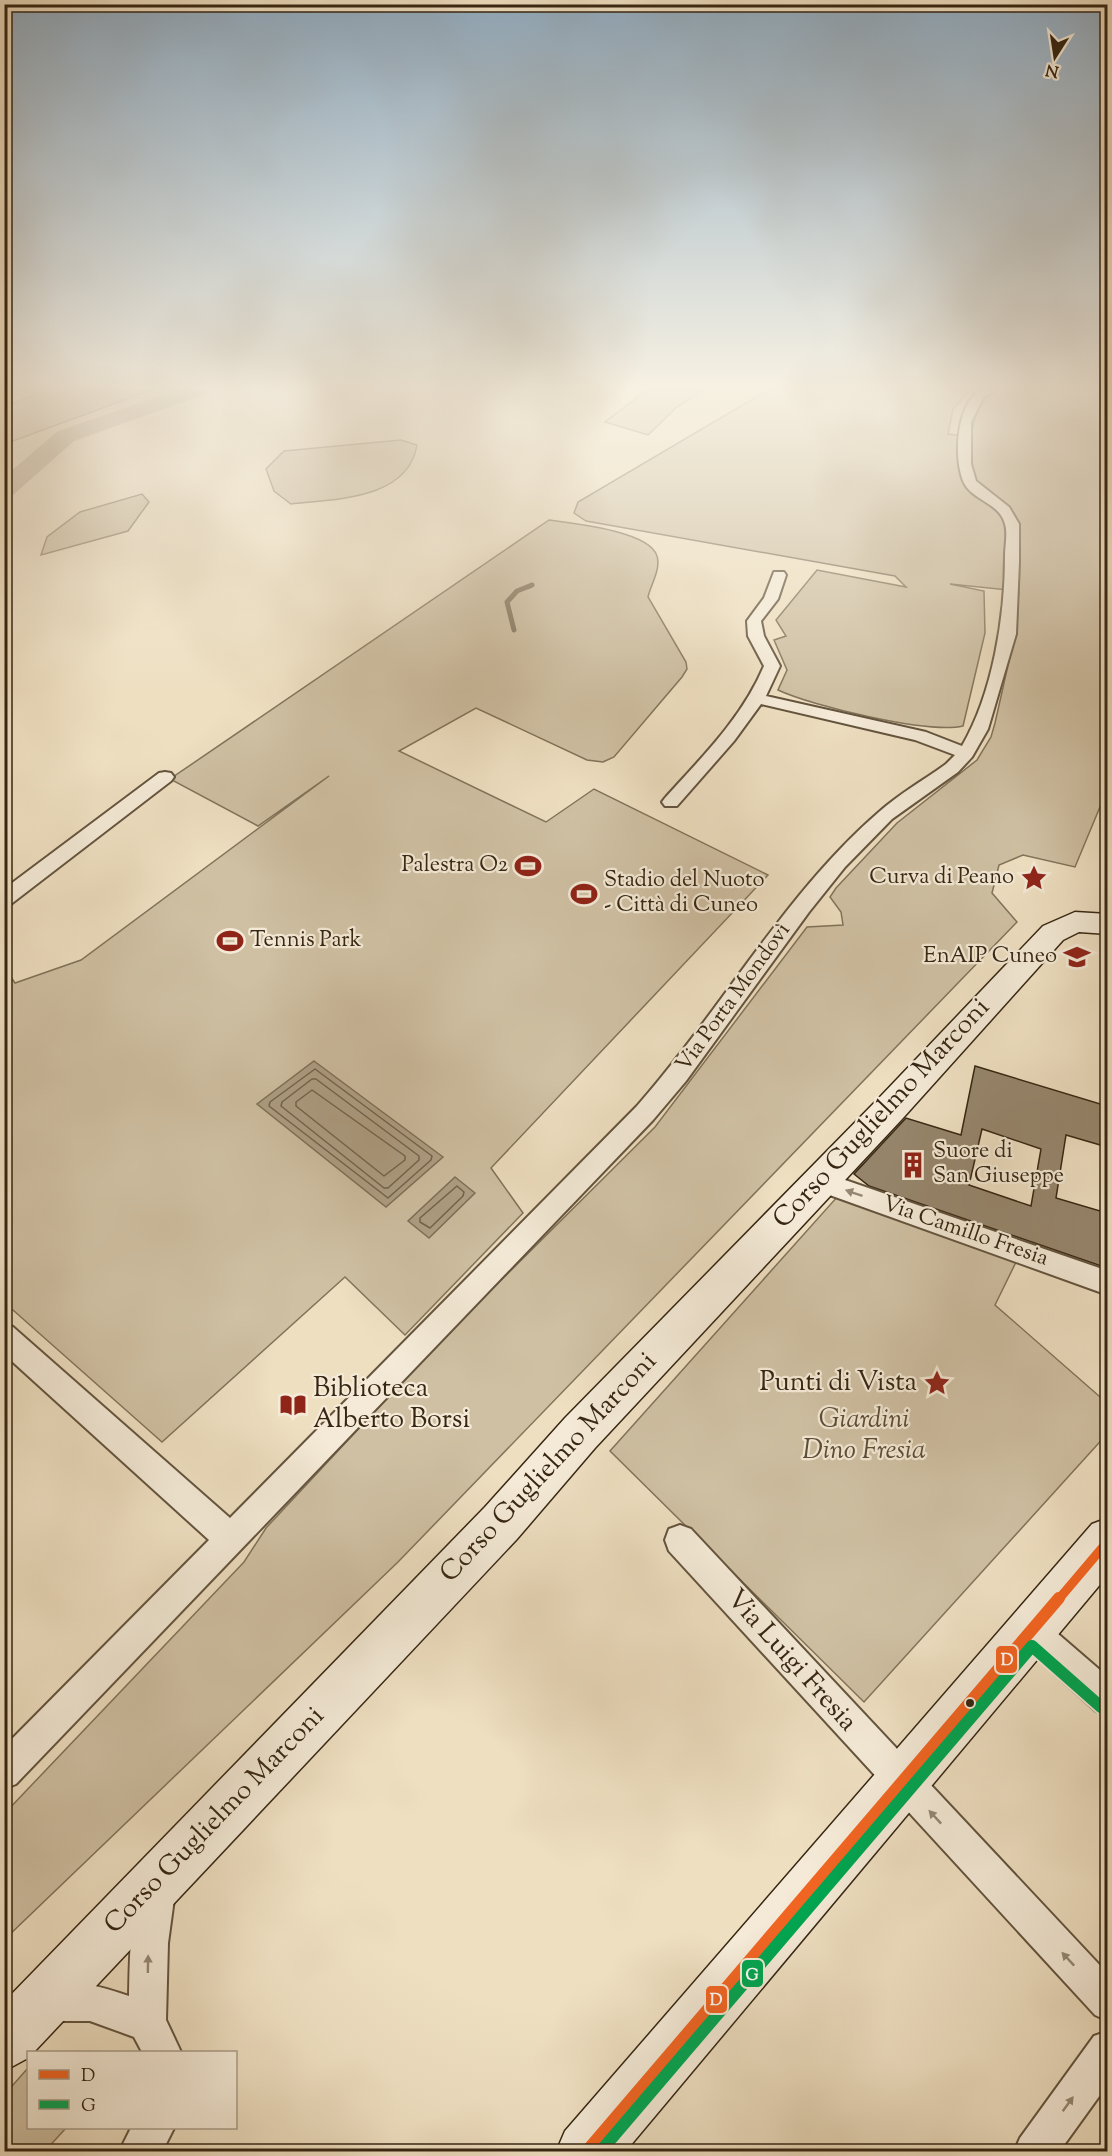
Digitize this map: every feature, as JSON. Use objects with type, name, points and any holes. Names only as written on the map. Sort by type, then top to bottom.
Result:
[{"type":"street","name":"Via Porta Mondovì","points":[[4,1772],[645,1113],[678,1075],[807,900],[838,863],[886,815],[952,768],[966,753],[980,729],[1008,634],[1011,587],[1012,524],[1004,510],[980,491]]},
{"type":"street","points":[[671,802],[758,699],[772,666],[761,649],[754,621],[771,599],[779,575]]},
{"type":"street","points":[[758,699],[920,736],[966,753]]},
{"type":"street","points":[[4,899],[165,777]]},
{"type":"street","name":"Corso Guglielmo Marconi","points":[[4,2043],[501,1523],[688,1319],[822,1182],[1053,933],[1075,922],[1107,924]]},
{"type":"street","name":"Via Camillo Fresia","points":[[822,1182],[1107,1283]]},
{"type":"street","points":[[4,1336],[230,1538]]},
{"type":"street","points":[[607,2143],[903,1782],[1107,1539]]},
{"type":"street","name":"Via Luigi Fresia","points":[[680,1540],[1107,2002]]},
{"type":"street","points":[[1031,1631],[1107,1699]]},
{"type":"street","points":[[154,2037],[148,1942],[159,1879]]},
{"type":"street","points":[[44,2002],[90,2002],[154,2037]]},
{"type":"street","points":[[1034,2151],[1107,2050]]},
{"type":"street","points":[[139,2151],[153,2129]]},
{"type":"green space","points":[[274,491],[374,491],[347,498],[291,504]]},
{"type":"green space","points":[[597,491],[1107,491],[1107,790],[1075,867],[1023,855],[999,865],[992,893],[1017,922],[398,1562],[5,1939],[5,1813],[244,1562],[266,1528],[448,1333],[655,1127],[807,927],[843,925],[841,912],[830,897],[836,888],[897,823],[977,760],[991,737],[1014,639],[1019,591],[950,584],[984,591],[985,633],[963,726],[924,726],[870,717],[816,704],[778,690],[787,670],[774,640],[786,636],[776,620],[817,570],[906,587],[895,576],[586,521],[574,513],[578,502]]},
{"type":"green space","points":[[142,494],[149,502],[128,531],[41,555],[47,537],[80,512]]},
{"type":"green space","points":[[549,520],[626,534],[651,547],[657,556],[658,566],[648,597],[686,662],[687,669],[682,677],[614,757],[603,762],[587,760],[476,708],[399,751],[546,822],[594,789],[768,875],[491,1168],[523,1213],[405,1335],[345,1277],[162,1442],[5,1303],[4,967],[15,983],[81,960],[329,776],[258,826],[170,779]]},
{"type":"green space","name":"Giardini Dino Fresia","points":[[838,1196],[1019,1256],[995,1305],[1107,1403],[1107,1434],[864,1702],[610,1451]]},
{"type":"green space","points":[[27,2069],[27,2129],[65,2129],[45,2151],[5,2151],[5,2094]]},
{"type":"water","points":[[314,1061],[443,1157],[386,1207],[257,1104]]},
{"type":"water","points":[[455,1177],[475,1193],[429,1238],[408,1221]]},
{"type":"building","name":"Suore di San Giuseppe","points":[[975,1066],[1107,1106],[1107,1147],[1066,1135],[1056,1198],[1107,1213],[1107,1268],[869,1186],[854,1174],[906,1118],[961,1135]],"holes":[[[982,1129],[1041,1149],[1031,1206],[969,1185]]]},
{"type":"waterway","points":[[514,630],[507,602],[517,591],[532,585],[528,587]]},
{"type":"transit line","name":"D","points":[[586,2152],[1108,1541]]},
{"type":"transit line","name":"G","points":[[600,2152],[1032,1646],[1101,1707]]},
{"type":"place","name":"Palestra O2","points":[[528,866]]},
{"type":"place","name":"Curva di Peano","points":[[1034,878]]},
{"type":"place","name":"Stadio del Nuoto - Città di Cuneo","points":[[584,894]]},
{"type":"place","name":"Tennis Park","points":[[230,941]]},
{"type":"place","name":"EnAIP Cuneo","points":[[1077,957]]},
{"type":"place","name":"Suore di San Giuseppe","points":[[913,1165]]},
{"type":"place","name":"Punti di Vista","points":[[937,1383]]},
{"type":"place","name":"Biblioteca Alberto Borsi","points":[[293,1405]]}]
